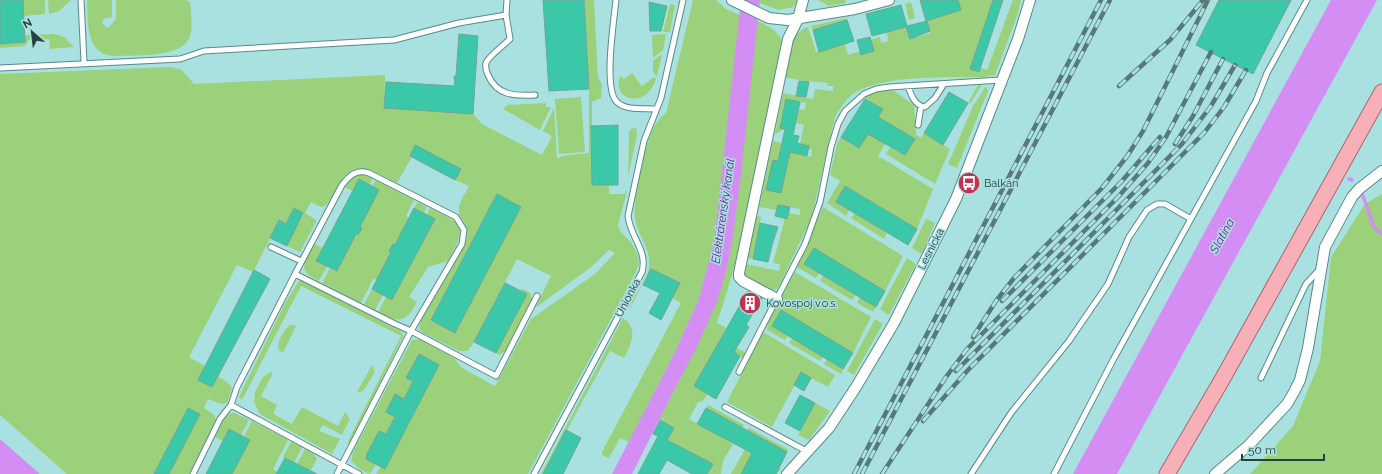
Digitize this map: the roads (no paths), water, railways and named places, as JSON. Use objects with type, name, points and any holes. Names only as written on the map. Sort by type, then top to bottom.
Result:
[{"type":"main road","points":[[1167,474],[1382,92]]},
{"type":"street","points":[[776,299],[743,281],[739,277],[739,272],[788,39],[798,19],[803,0]]},
{"type":"street","points":[[733,1],[762,15],[778,20],[798,19],[855,9],[889,0]]},
{"type":"street","name":"Lesnícka","points":[[787,474],[828,428],[849,398],[894,323],[956,199],[1023,24],[1030,0]]},
{"type":"street","points":[[1215,474],[1249,445],[1283,408],[1294,392],[1300,380],[1308,348],[1325,247],[1352,197],[1359,189],[1382,171]]},
{"type":"lane","points":[[81,0],[84,62]]},
{"type":"lane","points":[[507,0],[506,15],[510,39],[486,62],[486,70],[490,79],[499,90],[515,96],[535,95]]},
{"type":"lane","points":[[616,0],[609,78],[611,91],[617,102],[628,108],[656,109]]},
{"type":"lane","name":"Unionka","points":[[534,474],[642,272],[644,258],[629,224],[628,216],[635,176],[644,141],[661,98],[683,0]]},
{"type":"lane","points":[[1054,474],[1113,360],[1256,101],[1267,73],[1307,0]]},
{"type":"lane","points":[[0,68],[180,59],[204,51],[394,40],[459,23],[506,15]]},
{"type":"lane","points":[[739,372],[805,244],[820,202],[831,147],[838,124],[845,111],[853,102],[864,94],[876,89],[1001,80]]},
{"type":"lane","points":[[908,86],[914,100],[920,106],[925,107],[930,105],[936,98],[944,84]]},
{"type":"lane","points":[[918,125],[920,106]]},
{"type":"lane","points":[[193,474],[220,419],[231,405],[237,387],[301,261],[342,186],[349,176],[355,172],[362,171],[369,173],[456,217],[464,230],[462,244],[411,331],[337,474]]},
{"type":"lane","points":[[971,474],[1014,408],[1069,341],[1108,284],[1129,236],[1147,210],[1157,204],[1165,204],[1191,219]]},
{"type":"lane","points":[[271,247],[301,261]]},
{"type":"lane","points":[[1261,378],[1306,284],[1321,268]]},
{"type":"lane","points":[[295,274],[411,331],[496,376],[538,296]]},
{"type":"lane","points":[[231,405],[290,435],[341,465],[360,474]]},
{"type":"lane","points":[[725,407],[808,452]]},
{"type":"water","name":"Elektrárenský kanál","points":[[741,0],[760,0],[741,175],[732,243],[726,272],[716,304],[696,349],[632,474],[612,474],[673,356],[698,301],[714,243]]},
{"type":"water","name":"Slatina","points":[[1331,0],[1377,0],[1117,474],[1073,474]]},
{"type":"water","points":[[0,439],[40,474],[0,474]]},
{"type":"waterway","points":[[1363,196],[1374,227],[1382,234]]},
{"type":"railway","points":[[854,474],[1101,0]]},
{"type":"railway","points":[[862,474],[1110,0]]},
{"type":"railway","points":[[1119,86],[1170,40],[1203,0]]},
{"type":"railway","points":[[973,337],[996,301],[1014,278],[1102,188],[1128,155],[1143,131],[1208,0]]},
{"type":"railway","points":[[882,474],[946,377],[967,349],[1118,197],[1148,163],[1166,137],[1211,52]]},
{"type":"railway","points":[[1175,144],[1193,116],[1223,59]]},
{"type":"railway","points":[[956,371],[1182,144],[1211,106],[1235,65]]},
{"type":"railway","points":[[923,421],[968,370],[1204,133],[1224,107],[1246,70]]},
{"type":"railway","points":[[1002,301],[1122,181],[1160,137]]},
{"type":"place","name":"Balkán","points":[[969,183]]},
{"type":"place","name":"Kovospoj v.o.s.","points":[[750,303]]}]
